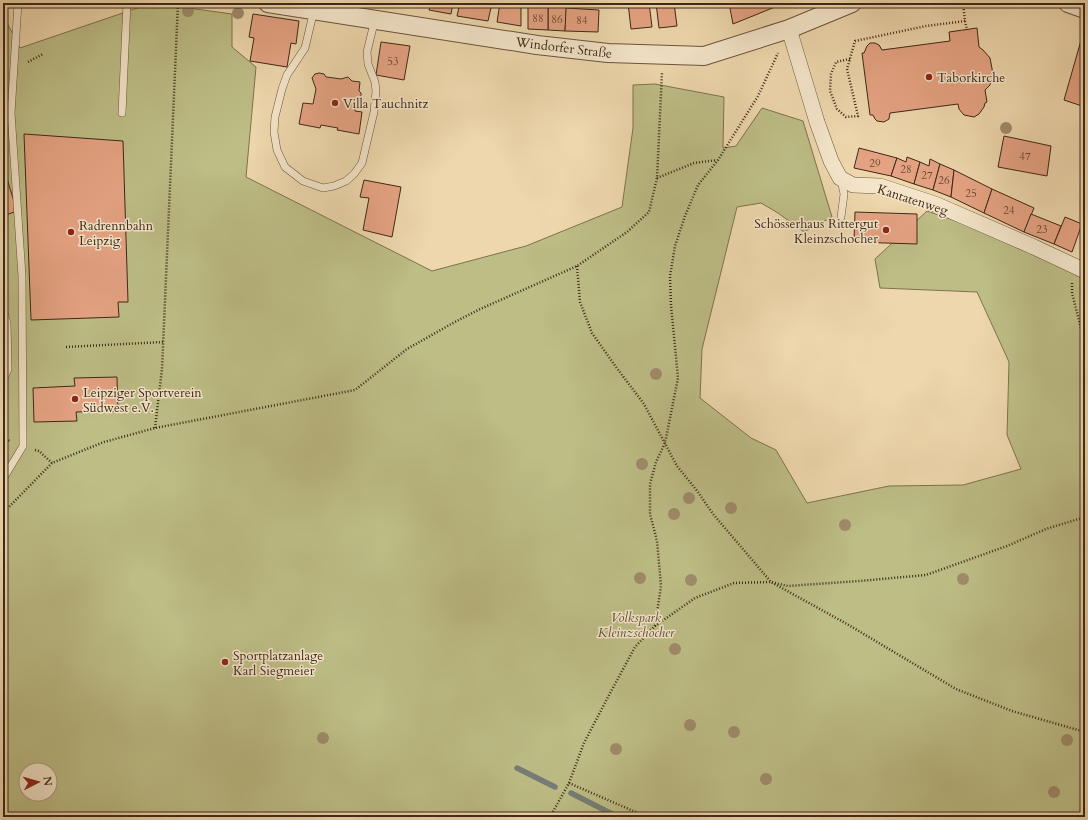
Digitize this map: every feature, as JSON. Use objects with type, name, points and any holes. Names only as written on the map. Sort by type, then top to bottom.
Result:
[{"type":"street","name":"Windorfer Straße","points":[[268,3],[537,45],[608,53],[662,56],[704,56],[789,29],[852,3]]},
{"type":"street","points":[[1068,3],[1085,9]]},
{"type":"street","points":[[789,29],[817,122],[831,161],[840,178]]},
{"type":"street","name":"Kantatenweg","points":[[840,178],[853,185],[880,186],[935,204],[1034,247],[1080,269]]},
{"type":"lane","points":[[3,479],[23,446],[22,276],[11,114],[18,3]]},
{"type":"lane","points":[[122,114],[127,3]]},
{"type":"lane","points":[[314,10],[305,48],[287,75],[282,89],[275,117],[274,132],[276,150],[286,167],[303,181],[323,188],[334,186],[346,181],[354,174],[362,163],[374,112],[376,91],[375,82],[368,64],[367,52],[375,19]]},
{"type":"lane","points":[[840,178],[844,194],[841,217]]},
{"type":"lane","points":[[3,309],[7,323],[8,369],[3,381]]},
{"type":"path","points":[[155,428],[162,369],[178,3]]},
{"type":"path","points":[[963,3],[966,30]]},
{"type":"path","points":[[850,59],[836,62],[831,74],[830,91],[837,109],[846,118],[858,116],[846,69],[850,59],[855,41],[926,26],[965,21]]},
{"type":"path","points":[[655,626],[661,586],[657,542],[650,514],[650,484],[656,462],[665,443],[678,378],[671,305],[670,276],[675,246],[698,185],[718,160],[758,96],[789,29]]},
{"type":"path","points":[[3,513],[52,463],[104,442],[155,428],[355,390],[407,349],[478,310],[577,266],[627,232],[649,212],[657,178],[662,56]]},
{"type":"path","points":[[657,178],[694,162],[718,160]]},
{"type":"path","points":[[577,266],[580,302],[592,333],[644,404],[677,466],[713,514],[771,582],[847,624],[956,689],[1012,711],[1085,732]]},
{"type":"path","points":[[1080,269],[1072,276],[1072,293],[1085,344]]},
{"type":"path","points":[[66,347],[163,342]]},
{"type":"path","points":[[1085,349],[1083,389],[1085,397]]},
{"type":"path","points":[[23,446],[39,451],[52,463]]},
{"type":"path","points":[[550,817],[569,783],[584,743],[635,647],[655,626],[695,598],[734,583],[771,582],[788,586],[926,575],[1007,546],[1046,529],[1085,517]]},
{"type":"path","points":[[569,783],[647,817]]},
{"type":"green space","name":"Volkspark Kleinzschocher","points":[[152,3],[232,14],[232,47],[256,67],[246,177],[432,271],[526,246],[622,207],[633,128],[633,85],[655,84],[724,97],[723,148],[736,146],[762,108],[803,121],[832,217],[804,232],[778,213],[761,203],[737,207],[702,349],[700,398],[751,438],[776,450],[807,503],[889,486],[963,485],[1021,469],[1007,435],[1009,362],[977,292],[880,288],[875,259],[927,211],[997,235],[1085,278],[1085,817],[3,817],[3,15],[20,48]]},
{"type":"building","points":[[431,3],[453,3],[451,14],[429,10]]},
{"type":"building","points":[[460,3],[492,3],[488,21],[457,16]]},
{"type":"building","points":[[500,3],[521,3],[521,26],[497,22]]},
{"type":"building","points":[[534,3],[547,3],[548,5],[534,6]]},
{"type":"building","points":[[553,3],[567,3],[565,31],[548,30],[548,5]]},
{"type":"building","points":[[628,3],[649,3],[652,27],[631,29]]},
{"type":"building","points":[[656,3],[674,3],[677,26],[659,28]]},
{"type":"building","points":[[729,3],[779,3],[780,5],[733,24]]},
{"type":"building","points":[[548,5],[548,30],[528,29],[528,7]]},
{"type":"building","points":[[566,8],[599,10],[598,32],[565,31]]},
{"type":"building","points":[[253,14],[299,21],[296,44],[291,43],[287,67],[250,61],[254,38],[249,37]]},
{"type":"building","name":"Taborkirche","points":[[977,28],[979,47],[990,58],[993,74],[990,85],[985,90],[987,102],[979,114],[974,117],[964,115],[959,109],[958,104],[890,113],[889,119],[884,122],[877,121],[873,115],[870,115],[862,53],[864,53],[870,43],[879,45],[882,50],[950,41],[949,32]]},
{"type":"building","points":[[1082,37],[1085,38],[1085,107],[1064,100]]},
{"type":"building","points":[[381,42],[410,46],[404,80],[376,75]]},
{"type":"building","name":"Villa Tauchnitz","points":[[315,74],[324,74],[326,77],[341,79],[348,77],[352,81],[360,82],[359,91],[361,96],[360,99],[356,100],[355,111],[362,112],[359,134],[321,125],[320,128],[299,124],[303,103],[313,104],[316,89],[312,78]]},
{"type":"building","points":[[24,134],[123,141],[128,302],[118,302],[119,317],[31,320]]},
{"type":"building","points":[[1004,136],[1051,146],[1047,176],[998,167]]},
{"type":"building","points":[[859,148],[897,158],[891,176],[854,168]]},
{"type":"building","points":[[907,157],[920,162],[914,184],[891,176],[897,158],[906,162]]},
{"type":"building","points":[[930,159],[940,164],[933,190],[914,184],[920,162],[929,166]]},
{"type":"building","points":[[940,164],[954,170],[951,197],[933,190]]},
{"type":"building","points":[[3,166],[17,211],[3,216]]},
{"type":"building","points":[[954,170],[992,189],[984,213],[951,197]]},
{"type":"building","points":[[364,180],[401,187],[392,237],[363,230],[369,198],[360,197]]},
{"type":"building","points":[[992,189],[1034,208],[1024,232],[984,213]]},
{"type":"building","name":"Schösserhaus Rittergut Kleinzschocher","points":[[855,212],[917,214],[917,244],[854,242]]},
{"type":"building","points":[[1031,214],[1061,226],[1054,244],[1024,232]]},
{"type":"building","points":[[1065,217],[1082,224],[1072,252],[1054,244]]},
{"type":"building","name":"Leipziger Sportverein Südwest e.V.","points":[[117,377],[118,411],[76,412],[77,421],[34,422],[33,388],[75,386],[74,378]]},
{"type":"waterway","points":[[517,768],[555,787]]},
{"type":"waterway","points":[[571,793],[618,817]]},
{"type":"place","name":"Taborkirche","points":[[929,77]]},
{"type":"place","name":"Villa Tauchnitz","points":[[335,103]]},
{"type":"place","name":"Schösserhaus Rittergut Kleinzschocher","points":[[886,230]]},
{"type":"place","name":"Radrennbahn Leipzig","points":[[71,232]]},
{"type":"place","name":"Leipziger Sportverein Südwest e.V.","points":[[75,399]]},
{"type":"place","name":"Sportplatzanlage Karl Siegmeier","points":[[225,662]]}]
